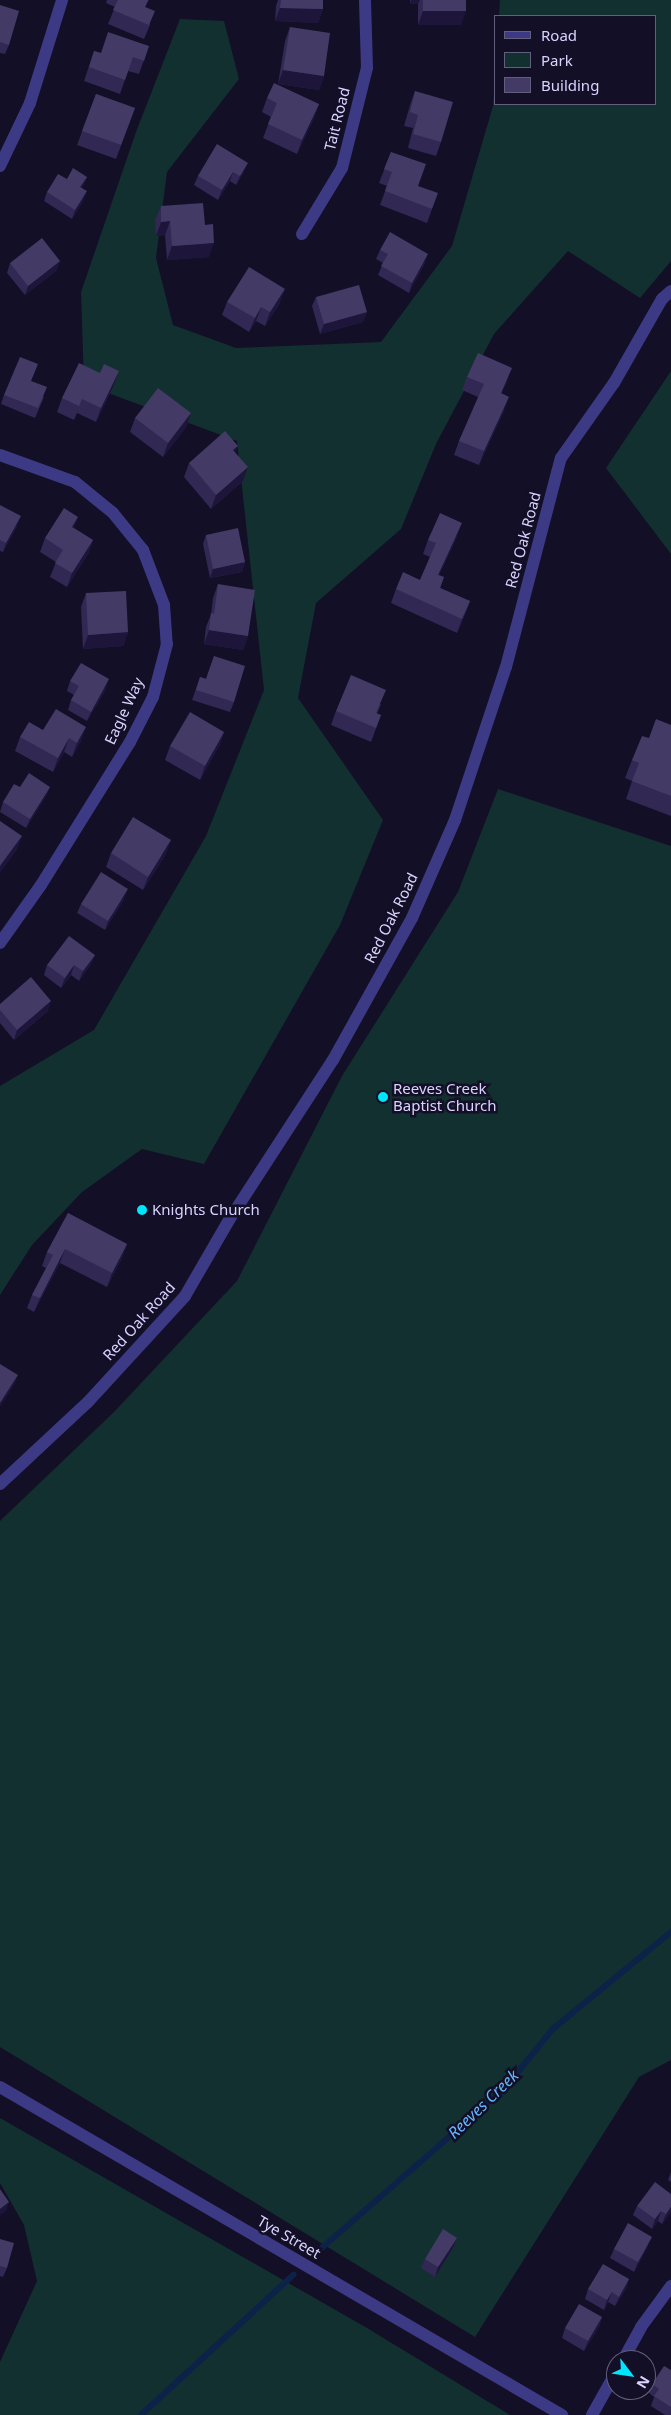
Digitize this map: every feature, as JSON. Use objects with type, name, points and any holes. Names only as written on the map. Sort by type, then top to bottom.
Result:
[{"type":"street","points":[[0,166],[30,103],[62,0]]},
{"type":"street","name":"Tait Road","points":[[302,234],[342,168],[367,68],[365,0]]},
{"type":"street","name":"Red Oak Road","points":[[0,1484],[88,1402],[185,1296],[229,1220],[333,1060],[412,918],[455,820],[506,667],[561,458],[614,383],[662,299],[671,291]]},
{"type":"street","name":"Eagle Way","points":[[0,454],[75,482],[113,513],[143,550],[164,605],[167,644],[153,696],[130,742],[41,885],[0,943]]},
{"type":"street","name":"Tye Street","points":[[0,2088],[562,2415]]},
{"type":"street","points":[[629,2350],[642,2327],[670,2289]]},
{"type":"street","points":[[592,2415],[606,2390]]},
{"type":"green space","points":[[500,0],[671,0],[671,261],[640,298],[568,251],[494,334],[436,444],[401,529],[316,603],[298,698],[383,820],[340,925],[204,1164],[142,1149],[82,1192],[32,1245],[0,1295],[0,1086],[94,1030],[206,836],[264,690],[237,441],[84,384],[81,292],[136,132],[180,19],[224,21],[239,79],[167,172],[156,258],[173,325],[236,348],[381,342],[452,246],[493,105],[656,105],[656,15],[499,15]]},
{"type":"green space","points":[[671,371],[671,554],[606,468]]},
{"type":"green space","points":[[498,789],[671,846],[671,2060],[639,2077],[475,2337],[0,2047],[0,1521],[114,1412],[237,1281],[342,1076],[458,892]]},
{"type":"green space","points":[[0,2118],[367,2328],[510,2415],[0,2415],[0,2362],[37,2281],[24,2225],[0,2183]]},
{"type":"building","points":[[118,0],[148,0],[145,7],[155,11],[149,25],[113,10]]},
{"type":"building","points":[[281,0],[323,0],[323,9],[280,8]]},
{"type":"building","points":[[423,0],[466,0],[466,11],[423,11]]},
{"type":"building","points":[[0,5],[19,11],[9,45],[0,42]]},
{"type":"building","points":[[290,27],[330,33],[324,76],[283,70]]},
{"type":"building","points":[[108,32],[149,46],[144,61],[133,57],[125,80],[89,67],[94,51],[101,53]]},
{"type":"building","points":[[274,83],[319,104],[302,140],[268,124],[277,103],[267,98]]},
{"type":"building","points":[[415,91],[453,102],[441,142],[413,134],[418,115],[410,112]]},
{"type":"building","points":[[96,94],[135,108],[121,145],[82,131]]},
{"type":"building","points":[[217,144],[248,163],[240,176],[233,172],[222,190],[198,176]]},
{"type":"building","points":[[391,152],[426,164],[418,186],[438,193],[432,209],[385,191],[392,172],[384,169]]},
{"type":"building","points":[[73,168],[87,177],[80,187],[87,191],[75,210],[47,192],[58,174],[67,179]]},
{"type":"building","points":[[203,203],[205,225],[213,224],[214,243],[172,246],[170,221],[161,222],[161,206]]},
{"type":"building","points":[[390,232],[428,254],[412,283],[381,266],[388,254],[380,250]]},
{"type":"building","points":[[42,238],[60,261],[28,286],[10,263]]},
{"type":"building","points":[[249,267],[285,289],[270,312],[261,307],[255,318],[227,302]]},
{"type":"building","points":[[359,285],[367,312],[324,324],[316,297]]},
{"type":"building","points":[[478,353],[512,368],[501,393],[509,397],[484,451],[459,441],[484,384],[467,377]]},
{"type":"building","points":[[20,357],[38,364],[31,381],[47,387],[38,408],[4,395]]},
{"type":"building","points":[[79,363],[100,373],[104,364],[119,371],[101,408],[82,399],[79,406],[62,398]]},
{"type":"building","points":[[158,388],[191,413],[168,443],[135,418]]},
{"type":"building","points":[[225,431],[238,446],[233,450],[248,467],[216,495],[189,463]]},
{"type":"building","points":[[0,505],[21,516],[6,543],[0,540]]},
{"type":"building","points":[[64,508],[78,517],[72,527],[93,540],[72,573],[55,563],[63,550],[45,538]]},
{"type":"building","points":[[440,513],[462,523],[438,575],[444,577],[440,588],[470,601],[462,619],[396,589],[403,572],[420,580],[436,543],[428,540]]},
{"type":"building","points":[[238,528],[245,562],[213,569],[206,535]]},
{"type":"building","points":[[218,584],[255,590],[248,636],[209,630],[211,613],[214,614]]},
{"type":"building","points":[[126,591],[128,632],[88,635],[86,593]]},
{"type":"building","points":[[214,656],[245,666],[234,702],[196,690],[200,677],[206,679]]},
{"type":"building","points":[[81,663],[109,679],[91,712],[71,700],[79,686],[70,681]]},
{"type":"building","points":[[351,675],[386,690],[376,713],[381,715],[376,728],[336,711]]},
{"type":"building","points":[[56,709],[86,727],[77,743],[69,738],[58,758],[20,737],[29,722],[43,730]]},
{"type":"building","points":[[190,712],[224,732],[205,766],[170,746]]},
{"type":"building","points":[[656,719],[671,725],[671,796],[632,781],[639,763],[632,760],[642,736],[649,738]]},
{"type":"building","points":[[29,773],[50,787],[30,819],[3,802],[14,784],[20,787]]},
{"type":"building","points":[[133,817],[171,840],[148,877],[111,853]]},
{"type":"building","points":[[0,821],[22,836],[0,866]]},
{"type":"building","points":[[101,872],[128,889],[108,921],[81,904]]},
{"type":"building","points":[[69,936],[95,955],[83,971],[74,965],[65,978],[47,965]]},
{"type":"building","points":[[31,977],[51,1001],[17,1030],[0,1010],[0,1004]]},
{"type":"building","points":[[68,1213],[127,1244],[112,1273],[65,1249],[40,1298],[32,1295],[53,1255],[47,1252]]},
{"type":"building","points":[[0,1364],[18,1375],[0,1403]]},
{"type":"building","points":[[655,2182],[671,2194],[671,2207],[666,2214],[661,2211],[655,2219],[637,2206]]},
{"type":"building","points":[[0,2189],[9,2202],[0,2209]]},
{"type":"building","points":[[628,2223],[652,2237],[638,2262],[614,2249]]},
{"type":"building","points":[[443,2229],[457,2238],[438,2267],[425,2259]]},
{"type":"building","points":[[0,2239],[14,2243],[7,2268],[0,2266]]},
{"type":"building","points":[[603,2264],[629,2279],[619,2297],[612,2292],[607,2300],[588,2289]]},
{"type":"building","points":[[579,2304],[602,2317],[588,2341],[565,2328]]},
{"type":"building","points":[[664,2366],[671,2370],[671,2407],[656,2397],[659,2389],[656,2387],[656,2378]]},
{"type":"waterway","name":"Reeves Creek","points":[[315,2254],[504,2089],[553,2029],[671,1932]]},
{"type":"waterway","name":"Reeves Creek","points":[[141,2415],[293,2275]]},
{"type":"place","name":"Reeves Creek Baptist Church","points":[[383,1097]]},
{"type":"place","name":"Knights Church","points":[[142,1210]]}]
